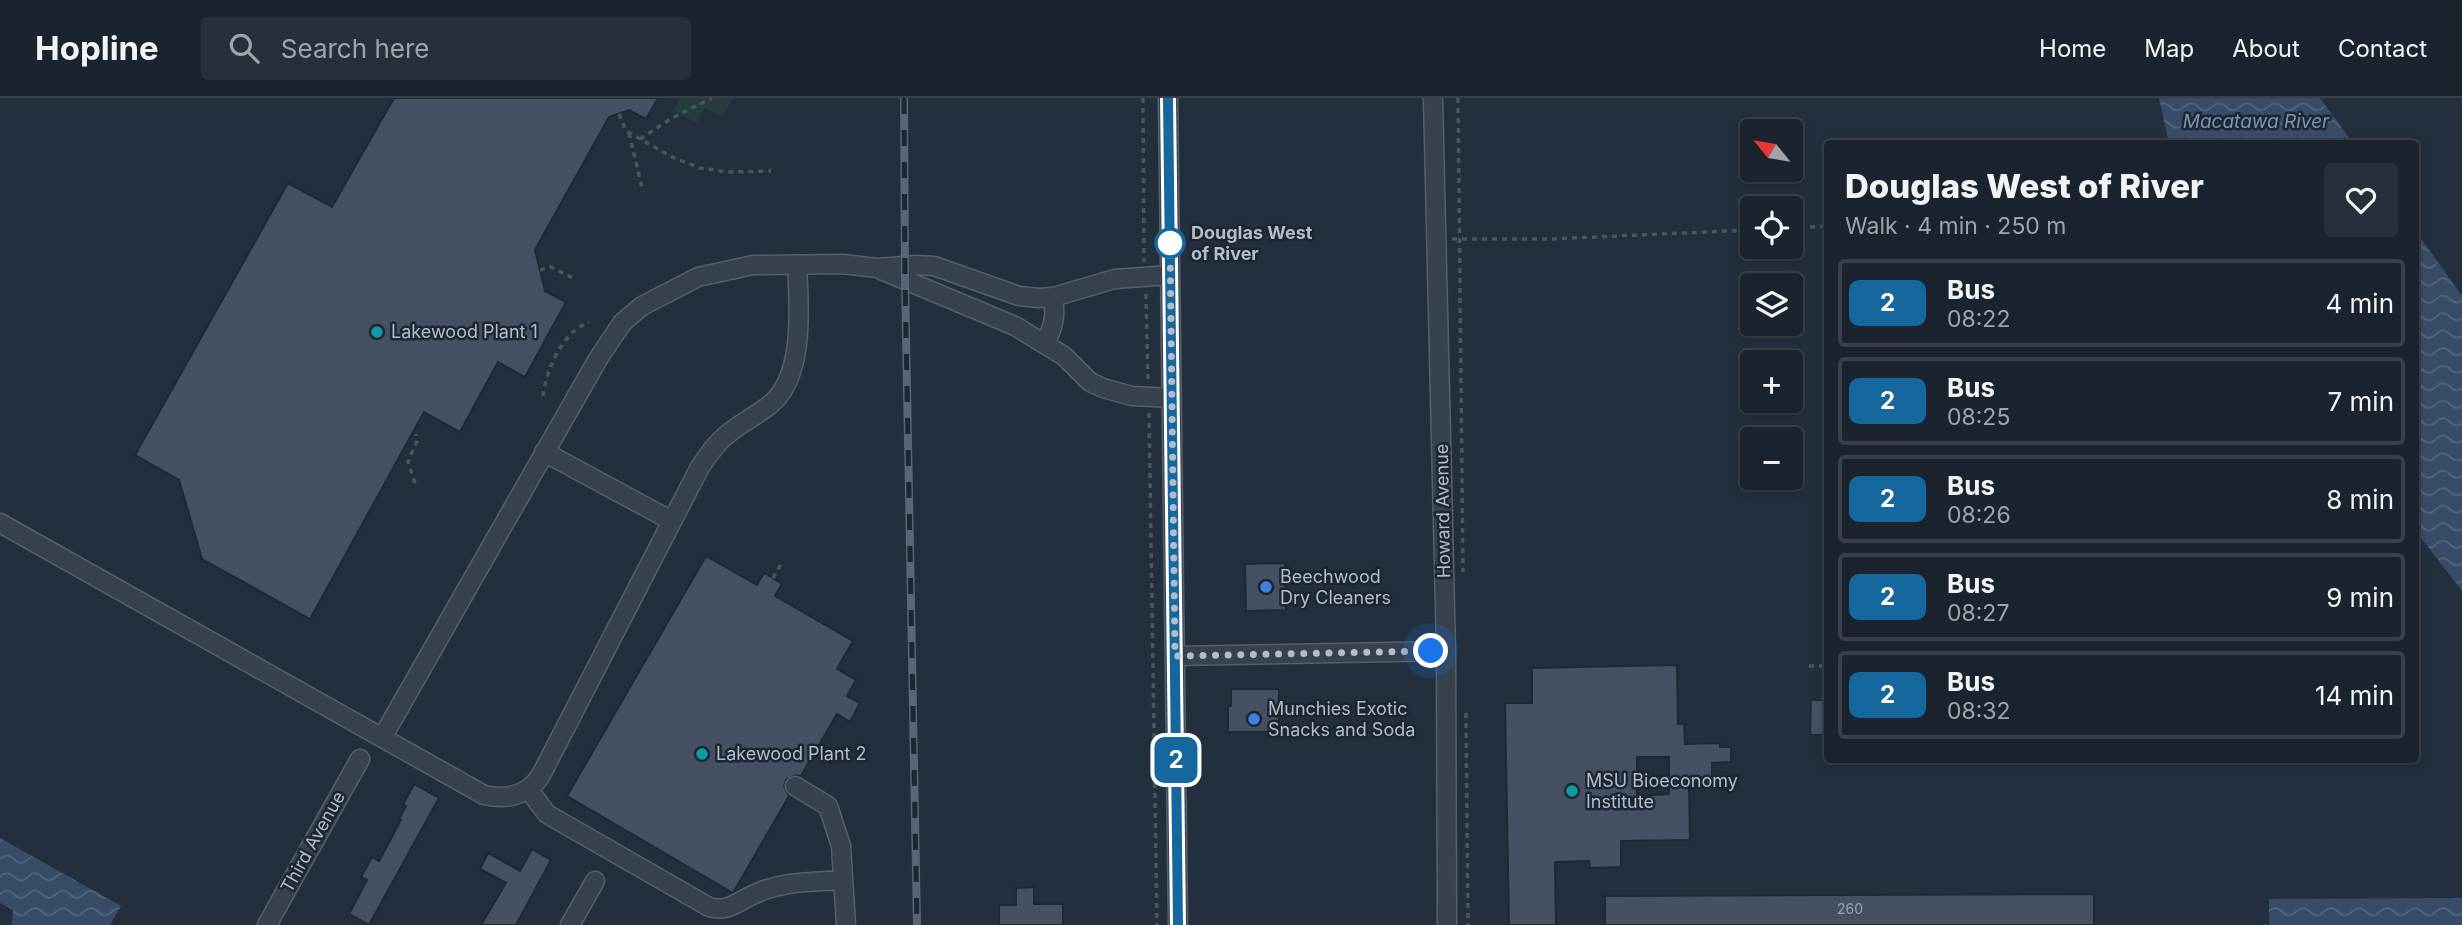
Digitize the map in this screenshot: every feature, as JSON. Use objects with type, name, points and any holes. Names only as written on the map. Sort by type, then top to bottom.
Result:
[{"type":"street","points":[[1168,98],[1178,925]]},
{"type":"street","name":"Howard Avenue","points":[[1433,98],[1446,651],[1447,925]]},
{"type":"street","points":[[382,738],[598,359],[632,313],[672,289],[698,278],[753,265],[842,264],[878,268],[934,266],[1019,296],[1053,297],[1115,279],[1170,275]]},
{"type":"street","points":[[0,523],[484,795],[506,797],[529,790],[541,775],[700,467],[721,440],[762,411],[784,389],[792,373],[796,339],[797,265]]},
{"type":"street","points":[[878,268],[1016,326],[1045,343],[1090,382],[1103,388],[1132,396],[1171,398]]},
{"type":"street","points":[[1045,343],[1052,332],[1055,318],[1053,297]]},
{"type":"street","points":[[544,452],[672,521]]},
{"type":"street","points":[[1175,656],[1446,651]]},
{"type":"street","name":"Third Avenue","points":[[267,925],[360,759]]},
{"type":"street","points":[[795,786],[828,806],[841,846],[846,925]]},
{"type":"street","points":[[529,790],[547,814],[709,907],[719,910],[783,884],[843,880]]},
{"type":"street","points":[[570,925],[595,881]]},
{"type":"path","points":[[640,139],[672,118],[712,98]]},
{"type":"path","points":[[1143,98],[1144,259]]},
{"type":"path","points":[[1458,98],[1464,573]]},
{"type":"path","points":[[619,114],[623,129],[672,157],[699,168],[727,172],[771,172]]},
{"type":"path","points":[[629,133],[643,192]]},
{"type":"path","points":[[1803,227],[1824,226]]},
{"type":"path","points":[[1435,239],[1550,239],[1740,231]]},
{"type":"path","points":[[540,270],[551,267],[571,277],[577,276]]},
{"type":"path","points":[[1146,294],[1148,376]]},
{"type":"path","points":[[543,396],[549,370],[565,343],[589,322]]},
{"type":"path","points":[[1149,414],[1157,925]]},
{"type":"path","points":[[415,484],[408,463],[417,441],[416,434]]},
{"type":"path","points":[[773,578],[781,564]]},
{"type":"path","points":[[1810,666],[1824,666]]},
{"type":"path","points":[[1465,708],[1468,925]]},
{"type":"green space","points":[[680,98],[733,98],[722,117],[705,108],[696,123],[673,110]]},
{"type":"water","name":"Macatawa River","points":[[2159,98],[2320,98],[2351,140],[2168,140]]},
{"type":"water","points":[[2419,236],[2462,296],[2462,591],[2419,535]]},
{"type":"water","points":[[0,838],[121,906],[110,925],[12,925],[13,910],[0,903]]},
{"type":"water","points":[[2462,898],[2462,925],[2269,925],[2269,899]]},
{"type":"building","name":"Lakewood Plant 1","points":[[394,98],[658,98],[646,119],[629,110],[609,117],[535,250],[545,291],[566,302],[525,377],[498,362],[460,432],[424,412],[310,619],[202,559],[179,480],[135,455],[288,183],[332,207]]},
{"type":"building","name":"Lakewood Plant 2","points":[[706,556],[757,585],[764,573],[773,578],[782,584],[775,596],[853,641],[837,669],[856,680],[847,696],[860,703],[850,722],[837,714],[801,776],[795,775],[786,780],[784,786],[789,796],[733,893],[567,796]]},
{"type":"building","name":"Beechwood Dry Cleaners","points":[[1285,563],[1286,610],[1246,611],[1245,564]]},
{"type":"building","name":"MSU Bioeconomy Institute","points":[[1677,665],[1678,724],[1684,724],[1685,744],[1720,743],[1720,747],[1731,747],[1731,762],[1712,763],[1712,786],[1689,786],[1690,840],[1621,841],[1621,867],[1590,868],[1589,861],[1555,862],[1556,925],[1509,925],[1505,703],[1532,703],[1532,668]],"holes":[[[1637,757],[1669,757],[1669,794],[1637,796]]]},
{"type":"building","name":"Munchies Exotic Snacks and Soda","points":[[1231,689],[1279,689],[1279,732],[1228,732]]},
{"type":"building","points":[[1811,700],[1824,700],[1824,735],[1810,735]]},
{"type":"building","points":[[414,784],[439,798],[369,925],[349,914],[367,880],[361,877],[372,857],[379,861],[401,820],[399,819],[406,806],[403,805]]},
{"type":"building","points":[[532,849],[551,860],[516,925],[481,925],[506,883],[480,869],[488,853],[520,871]]},
{"type":"building","points":[[1034,887],[1034,904],[1063,904],[1063,925],[999,925],[999,905],[1016,905],[1016,888]]},
{"type":"building","points":[[2094,894],[2094,925],[1605,925],[1605,896]]},
{"type":"railway","points":[[904,98],[917,925]]},
{"type":"bus line","name":"2","points":[[1168,98],[1178,925]]},
{"type":"place","name":"Douglas West of River","points":[[1170,243]]},
{"type":"place","name":"Lakewood Plant 1","points":[[377,332]]},
{"type":"place","name":"Beechwood Dry Cleaners","points":[[1266,587]]},
{"type":"place","name":"Munchies Exotic Snacks and Soda","points":[[1254,719]]},
{"type":"place","name":"Lakewood Plant 2","points":[[702,754]]},
{"type":"place","name":"MSU Bioeconomy Institute","points":[[1572,791]]},
{"type":"route","points":[[1170,243],[1175,656],[1431,651]]}]
